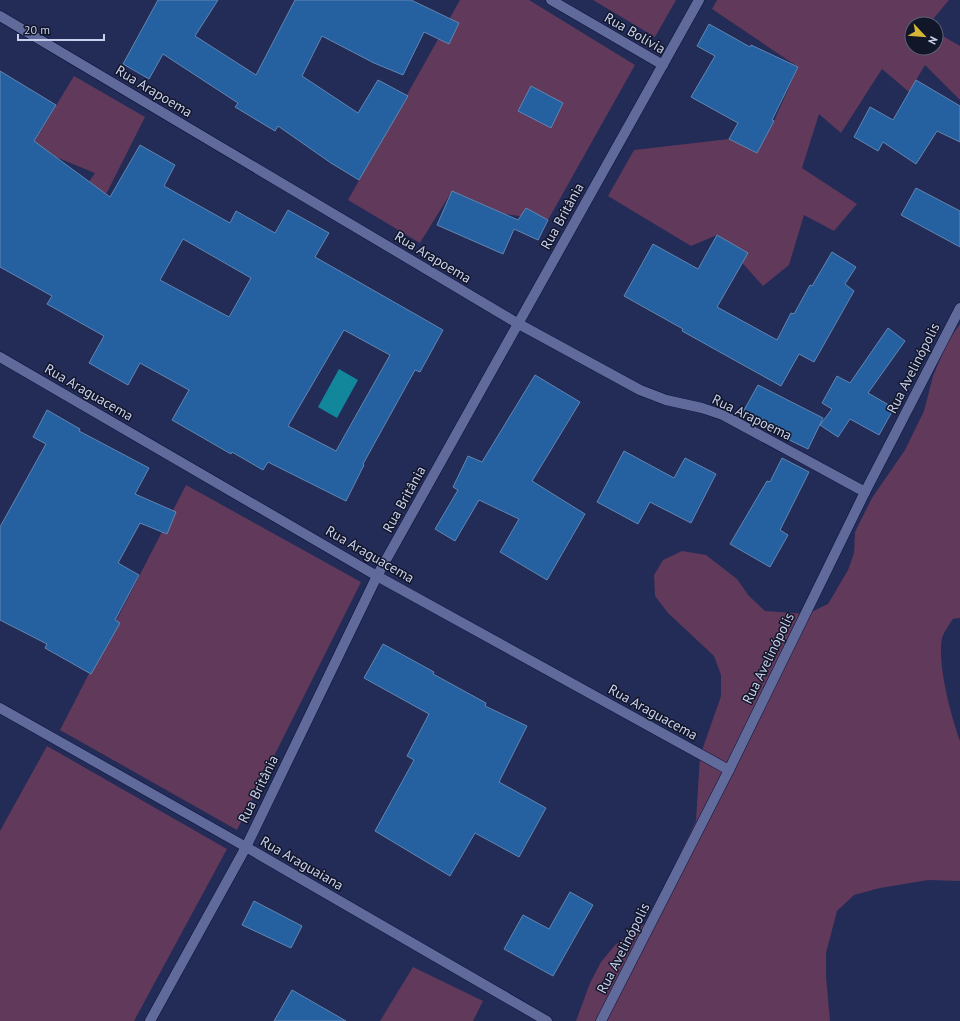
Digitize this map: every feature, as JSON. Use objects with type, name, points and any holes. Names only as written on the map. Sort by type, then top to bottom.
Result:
[{"type":"street","name":"Rua Bolívia","points":[[551,0],[663,65]]},
{"type":"street","name":"Rua Britânia","points":[[150,1021],[246,847],[378,576],[699,0]]},
{"type":"street","name":"Rua Arapoema","points":[[0,16],[518,323],[640,390],[666,400],[702,408],[723,415],[865,492]]},
{"type":"street","name":"Rua Avelinópolis","points":[[601,1021],[729,770],[865,492],[960,308]]},
{"type":"street","name":"Rua Araguacema","points":[[0,357],[378,576],[729,770]]},
{"type":"street","name":"Rua Araguaiana","points":[[0,708],[246,847],[547,1021]]},
{"type":"shaded area","points":[[460,0],[529,0],[635,65],[548,220],[504,214],[452,191],[420,243],[348,200]]},
{"type":"shaded area","points":[[593,0],[676,0],[655,37]]},
{"type":"shaded area","points":[[717,0],[949,0],[936,16],[904,16],[904,56],[944,56],[944,37],[960,46],[960,100],[925,65],[909,92],[882,69],[841,133],[819,114],[802,168],[857,204],[834,231],[804,215],[789,265],[763,286],[717,235],[691,246],[608,196],[634,150],[729,139],[757,153],[774,121],[798,67],[712,9]]},
{"type":"shaded area","points":[[74,76],[145,117],[83,240],[51,237],[95,173],[31,147]]},
{"type":"shaded area","points":[[960,324],[960,618],[953,619],[942,638],[941,662],[946,690],[960,741],[960,881],[928,880],[880,888],[854,895],[837,911],[826,953],[826,977],[830,1021],[576,1021],[590,983],[601,962],[615,945],[647,922],[696,821],[700,756],[721,696],[721,675],[714,656],[668,613],[655,596],[654,575],[663,560],[682,551],[706,555],[737,579],[749,596],[765,611],[807,614],[828,604],[848,570],[854,553],[855,532],[872,498],[905,450],[924,411],[933,376],[948,341]]},
{"type":"shaded area","points":[[339,369],[358,380],[337,418],[318,407]]},
{"type":"shaded area","points":[[186,485],[361,582],[237,830],[60,730]]},
{"type":"shaded area","points":[[47,746],[227,849],[134,1021],[0,1021],[0,831]]},
{"type":"shaded area","points":[[413,967],[483,1001],[473,1021],[380,1021]]},
{"type":"building","points":[[158,0],[218,0],[195,36],[256,75],[295,0],[411,0],[459,23],[449,44],[424,32],[403,75],[374,63],[322,36],[302,76],[358,113],[378,80],[408,96],[359,180],[331,163],[278,126],[275,131],[235,107],[238,103],[163,54],[149,79],[123,64]]},
{"type":"building","points":[[709,24],[750,47],[751,45],[798,67],[772,120],[774,121],[757,153],[729,139],[738,123],[691,97],[715,56],[697,46]]},
{"type":"building","points":[[0,71],[56,105],[34,141],[110,197],[140,145],[175,165],[164,186],[230,223],[236,211],[275,233],[288,210],[329,233],[315,257],[443,330],[420,372],[415,370],[363,464],[364,465],[346,501],[268,462],[263,470],[232,452],[231,454],[172,420],[189,390],[140,363],[128,385],[89,363],[104,336],[47,304],[52,296],[0,267]],"holes":[[[183,239],[251,278],[229,317],[160,280]],[[344,330],[390,355],[336,451],[288,426]]]},
{"type":"building","points":[[916,80],[960,106],[960,142],[937,131],[916,164],[883,142],[878,151],[854,137],[870,107],[893,120]]},
{"type":"building","points":[[531,86],[563,103],[551,128],[518,111]]},
{"type":"building","points":[[916,188],[960,211],[960,247],[901,215]]},
{"type":"building","points":[[452,191],[518,220],[526,208],[548,220],[538,240],[514,229],[503,254],[437,225]]},
{"type":"building","points":[[717,235],[748,253],[717,307],[777,340],[791,313],[794,314],[810,285],[812,286],[832,252],[856,267],[845,284],[854,291],[814,362],[799,354],[781,386],[682,331],[683,329],[624,296],[653,244],[698,269]]},
{"type":"building","points":[[888,328],[905,341],[868,393],[894,408],[879,435],[850,419],[838,437],[820,425],[832,409],[822,403],[837,376],[850,383]]},
{"type":"building","points":[[535,375],[580,402],[532,481],[585,514],[547,580],[500,552],[519,519],[479,500],[455,541],[435,529],[458,490],[453,487],[468,456],[482,462]]},
{"type":"building","points":[[758,385],[823,418],[808,449],[779,435],[780,433],[743,412]]},
{"type":"building","points":[[47,410],[80,429],[79,431],[149,468],[135,494],[176,512],[167,534],[140,523],[118,563],[139,575],[115,620],[120,623],[91,674],[45,648],[47,644],[0,620],[0,527],[46,444],[33,437]]},
{"type":"building","points":[[624,451],[674,478],[685,458],[716,474],[691,523],[650,502],[638,524],[597,502]]},
{"type":"building","points":[[782,458],[809,472],[780,530],[788,535],[770,567],[730,544],[767,481],[770,482]]},
{"type":"building","points":[[383,644],[486,703],[485,706],[527,726],[499,782],[546,808],[519,857],[475,833],[450,876],[375,831],[414,760],[407,756],[429,714],[364,678]]},
{"type":"building","points":[[570,892],[593,905],[553,976],[504,949],[523,915],[549,929]]},
{"type":"building","points":[[254,901],[302,926],[291,948],[242,925]]},
{"type":"building","points":[[292,990],[346,1021],[274,1021]]}]
